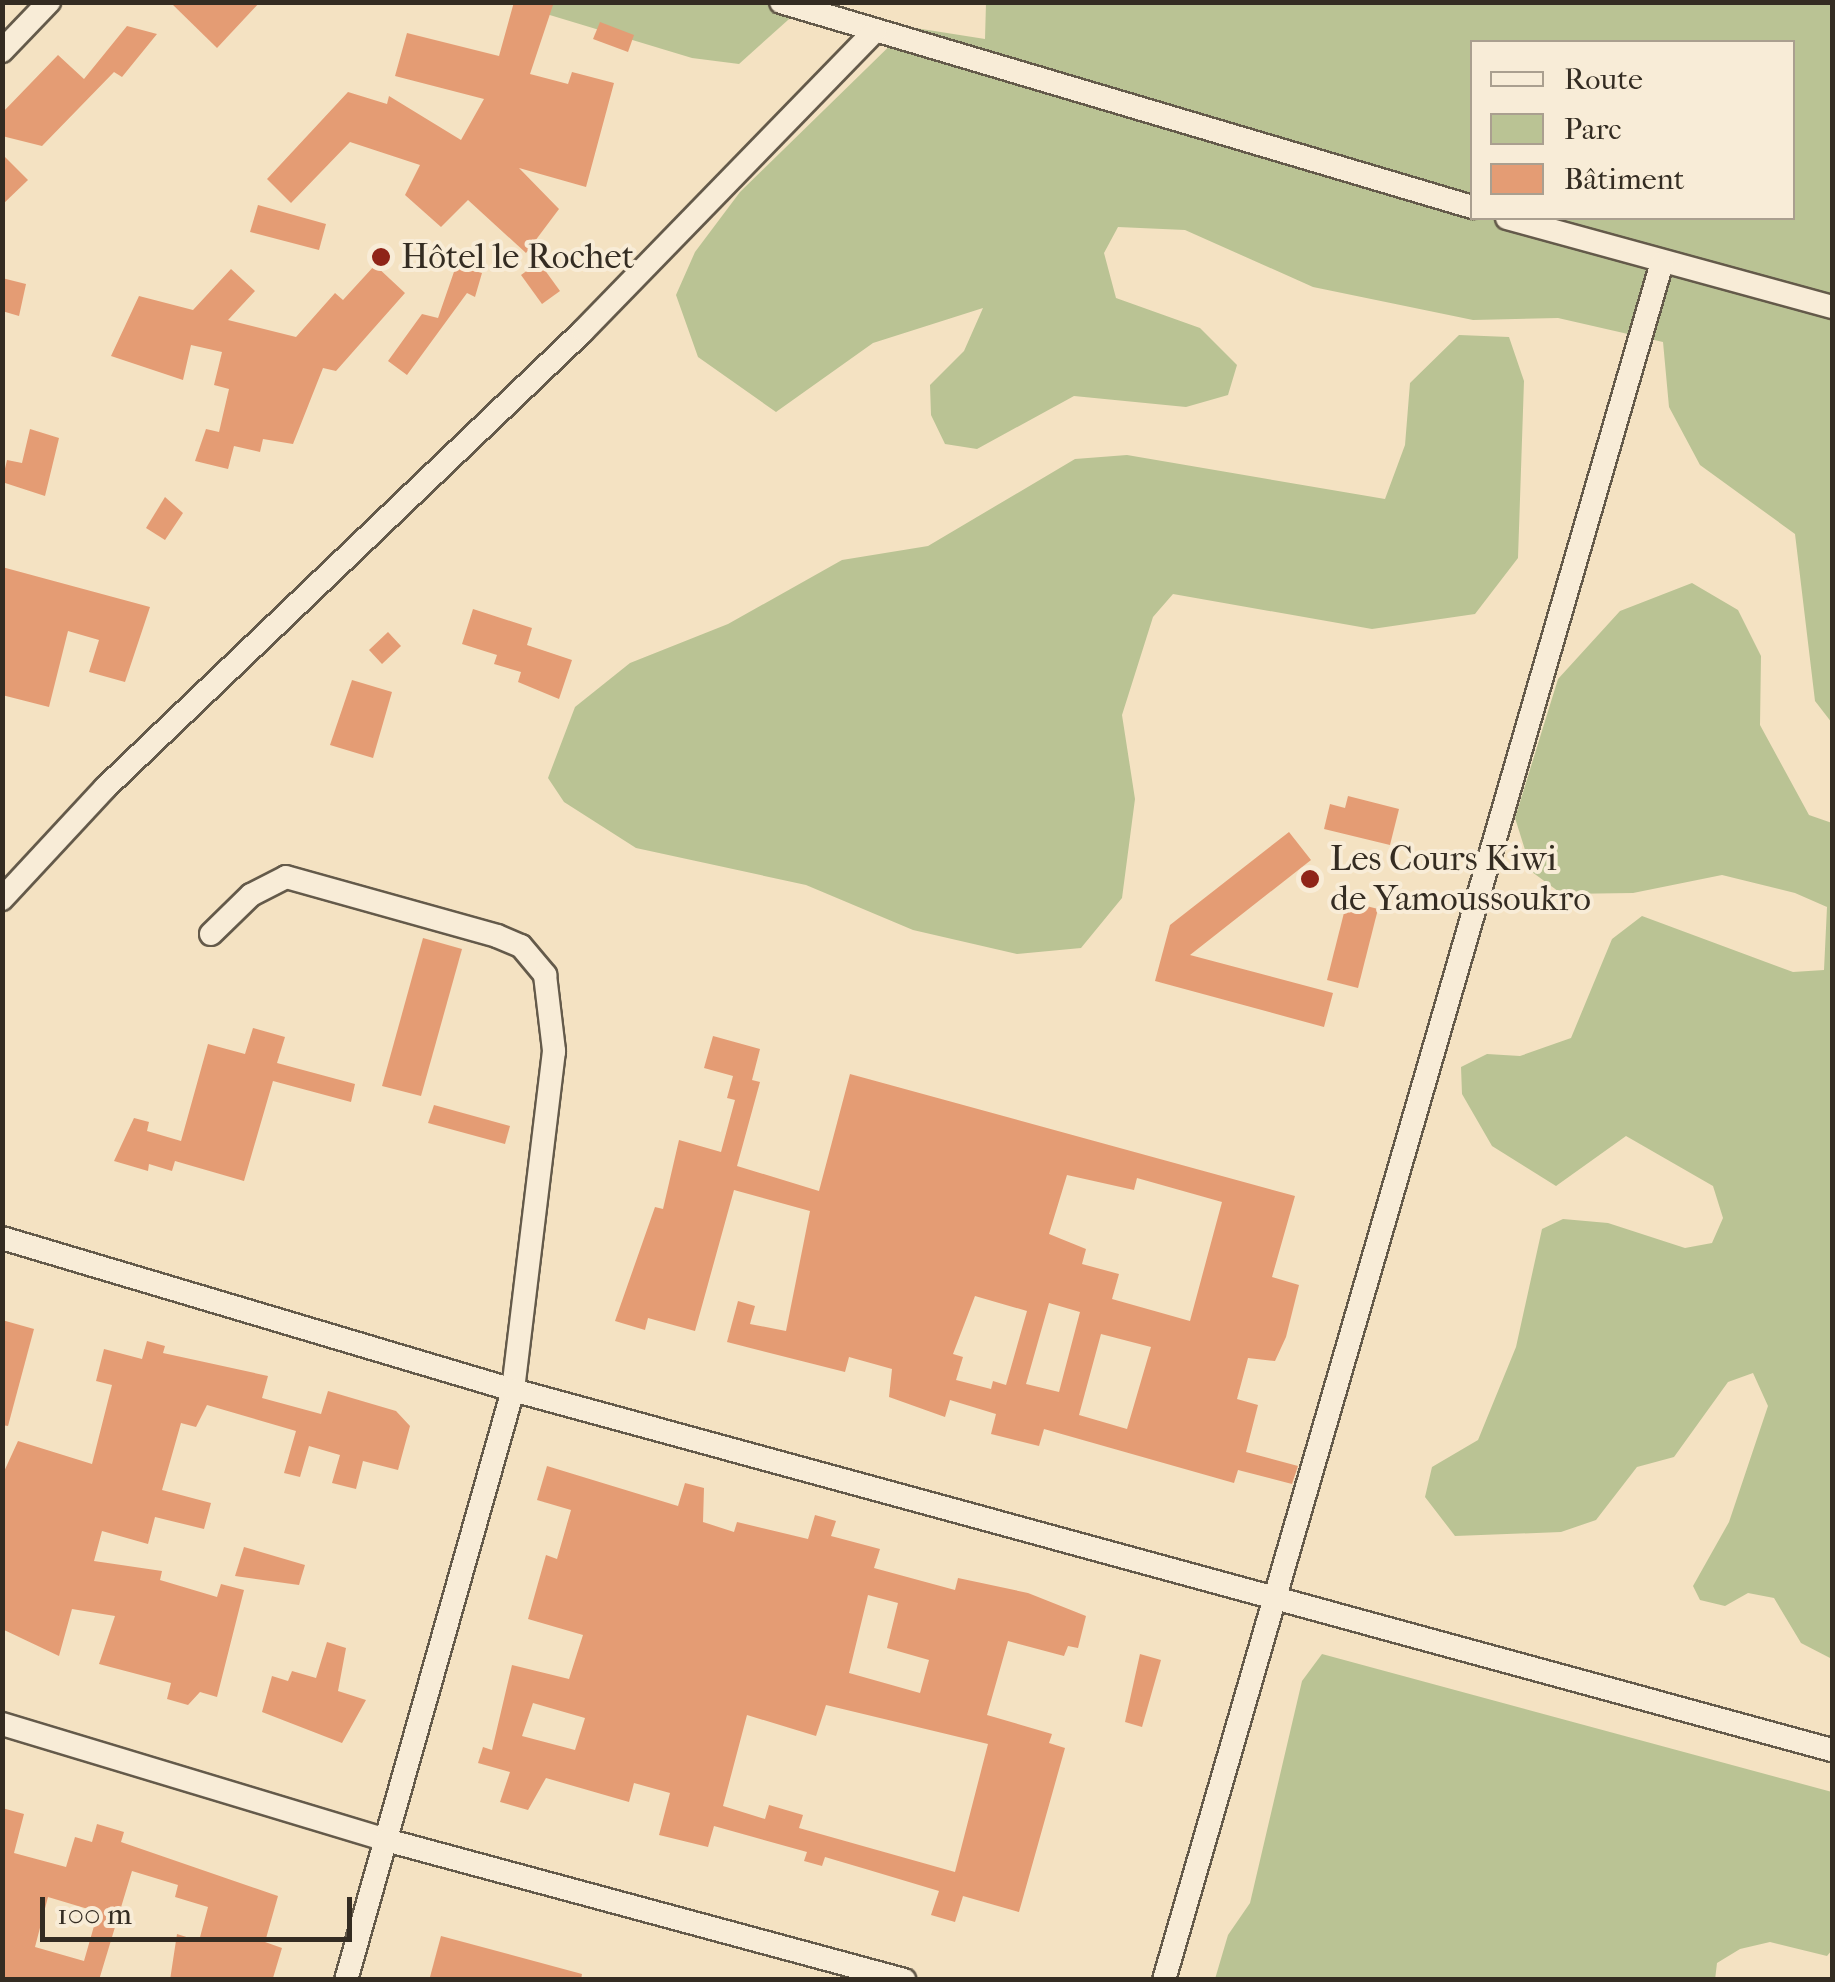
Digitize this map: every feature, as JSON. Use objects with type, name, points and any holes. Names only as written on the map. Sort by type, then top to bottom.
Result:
[{"type":"street","points":[[2,51],[49,2]]},
{"type":"street","points":[[781,2],[1470,207]]},
{"type":"street","points":[[2,899],[119,774],[583,331],[875,31]]},
{"type":"street","points":[[1514,220],[1832,307]]},
{"type":"street","points":[[1164,1980],[1280,1598],[1464,926],[1662,263]]},
{"type":"street","points":[[211,934],[251,895],[286,877],[497,936],[521,946],[545,976],[554,1050],[514,1390],[346,1980]]},
{"type":"street","points":[[2,1238],[514,1390],[1832,1750]]},
{"type":"street","points":[[2,1724],[386,1840],[904,1980]]},
{"type":"green space","points":[[510,3],[807,3],[739,64],[692,58]]},
{"type":"green space","points":[[986,3],[1832,3],[1832,723],[1815,701],[1795,534],[1700,465],[1669,407],[1663,342],[1558,318],[1473,320],[1313,287],[1185,230],[1118,227],[1104,253],[1116,298],[1200,328],[1237,365],[1228,395],[1186,407],[1074,396],[977,449],[945,444],[931,415],[930,385],[964,351],[983,308],[873,343],[776,412],[698,357],[676,295],[695,252],[740,192],[909,27],[985,39]]},
{"type":"green space","points":[[1459,335],[1509,337],[1524,381],[1518,558],[1475,614],[1372,629],[1173,594],[1153,617],[1122,715],[1135,799],[1122,898],[1081,948],[1017,954],[913,930],[806,885],[636,848],[564,802],[548,778],[575,707],[630,663],[728,624],[842,560],[928,546],[1075,459],[1127,455],[1385,499],[1405,445],[1410,383]]},
{"type":"green space","points":[[1692,583],[1738,610],[1761,656],[1760,725],[1809,815],[1832,823],[1832,1659],[1801,1643],[1774,1598],[1748,1593],[1725,1606],[1700,1600],[1693,1586],[1729,1522],[1768,1406],[1753,1373],[1728,1382],[1674,1457],[1637,1467],[1596,1520],[1561,1532],[1455,1536],[1425,1497],[1432,1467],[1478,1440],[1516,1347],[1542,1229],[1563,1219],[1608,1223],[1685,1248],[1712,1243],[1723,1218],[1713,1186],[1626,1136],[1556,1186],[1492,1146],[1462,1094],[1461,1067],[1487,1054],[1520,1056],[1571,1038],[1612,939],[1642,916],[1793,972],[1824,970],[1827,907],[1795,893],[1722,875],[1633,893],[1562,894],[1532,872],[1515,818],[1558,679],[1620,611]]},
{"type":"green space","points":[[1322,1654],[1832,1792],[1832,1950],[1827,1956],[1770,1942],[1740,1949],[1717,1963],[1715,1980],[1215,1979],[1228,1935],[1250,1903],[1302,1681]]},
{"type":"building","points":[[170,2],[260,2],[217,48]]},
{"type":"building","points":[[514,2],[553,5],[530,74],[568,84],[572,72],[614,83],[586,187],[519,168],[559,209],[526,253],[468,200],[441,227],[405,195],[420,165],[350,142],[291,203],[267,179],[348,92],[387,104],[389,96],[461,140],[484,99],[395,76],[407,33],[499,56]]},
{"type":"building","points":[[600,22],[634,35],[628,52],[593,39]]},
{"type":"building","points":[[127,26],[157,34],[122,77],[114,72],[42,146],[2,136],[2,113],[58,55],[84,79]]},
{"type":"building","points":[[2,154],[28,180],[2,205]]},
{"type":"building","points":[[258,205],[326,224],[319,250],[250,232]]},
{"type":"building","points":[[539,262],[560,291],[542,304],[521,275]]},
{"type":"building","points":[[375,265],[405,293],[336,371],[323,368],[293,444],[263,439],[260,452],[234,446],[228,469],[195,461],[206,429],[219,432],[229,389],[214,385],[222,352],[191,345],[183,380],[111,356],[139,296],[193,310],[231,269],[255,291],[228,320],[296,337],[335,293],[343,300]]},
{"type":"building","points":[[456,266],[482,273],[475,297],[467,293],[407,375],[388,361],[422,314],[438,318]]},
{"type":"building","points":[[2,278],[26,284],[19,316],[2,311]]},
{"type":"building","points":[[30,429],[59,438],[45,496],[2,482],[7,460],[22,463]]},
{"type":"building","points":[[165,497],[183,513],[165,540],[146,528]]},
{"type":"building","points":[[2,567],[150,607],[125,682],[89,672],[99,640],[68,631],[49,707],[2,695]]},
{"type":"building","points":[[473,609],[532,628],[527,645],[572,660],[559,699],[518,682],[521,672],[494,664],[497,655],[462,644]]},
{"type":"building","points":[[388,632],[401,646],[382,664],[369,650]]},
{"type":"building","points":[[352,680],[392,692],[373,758],[330,745]]},
{"type":"building","points":[[1348,796],[1399,809],[1390,845],[1324,829],[1330,804],[1345,808]]},
{"type":"building","points":[[1289,832],[1311,860],[1190,955],[1333,993],[1324,1027],[1155,981],[1170,925]]},
{"type":"building","points":[[1347,901],[1378,909],[1358,988],[1327,980]]},
{"type":"building","points":[[423,938],[462,949],[421,1096],[382,1086]]},
{"type":"building","points":[[253,1028],[285,1037],[277,1063],[355,1084],[351,1102],[273,1081],[244,1181],[175,1161],[172,1171],[149,1164],[148,1171],[114,1161],[134,1118],[149,1122],[147,1131],[181,1141],[208,1044],[245,1054]]},
{"type":"building","points":[[713,1036],[760,1049],[752,1080],[760,1082],[737,1166],[819,1191],[850,1074],[1295,1196],[1272,1277],[1299,1285],[1286,1337],[1275,1361],[1248,1358],[1237,1399],[1258,1405],[1246,1452],[1298,1466],[1292,1484],[1238,1470],[1234,1483],[1044,1429],[1039,1446],[991,1434],[996,1414],[950,1400],[945,1417],[889,1397],[892,1369],[849,1357],[845,1372],[727,1342],[738,1301],[755,1306],[750,1324],[786,1331],[810,1211],[734,1190],[695,1331],[648,1318],[645,1330],[615,1321],[655,1207],[663,1209],[679,1140],[721,1152],[735,1100],[727,1098],[733,1076],[704,1068]],"holes":[[[1067,1175],[1134,1190],[1137,1178],[1222,1202],[1190,1321],[1112,1299],[1119,1274],[1082,1264],[1086,1249],[1049,1234]],[[975,1296],[1027,1311],[1006,1385],[993,1381],[991,1389],[956,1380],[963,1357],[953,1354]],[[1049,1303],[1080,1312],[1059,1392],[1026,1384]],[[1101,1334],[1151,1347],[1127,1429],[1079,1415]]]},
{"type":"building","points":[[434,1105],[510,1126],[505,1144],[428,1123]]},
{"type":"building","points":[[2,1320],[34,1329],[8,1426],[2,1425]]},
{"type":"building","points":[[147,1341],[165,1346],[163,1353],[268,1376],[262,1398],[321,1414],[328,1391],[396,1411],[410,1426],[398,1470],[363,1461],[356,1489],[332,1483],[340,1455],[309,1446],[300,1477],[284,1473],[296,1431],[207,1405],[196,1427],[181,1423],[162,1490],[211,1503],[204,1529],[155,1517],[148,1544],[102,1531],[94,1561],[162,1571],[160,1580],[217,1597],[221,1584],[244,1590],[217,1697],[200,1692],[188,1705],[167,1699],[171,1683],[99,1664],[115,1616],[72,1609],[59,1656],[2,1629],[2,1476],[18,1441],[92,1464],[112,1385],[96,1381],[104,1349],[142,1359]]},
{"type":"building","points":[[547,1466],[678,1506],[685,1483],[704,1488],[703,1522],[734,1532],[737,1522],[808,1539],[815,1515],[836,1521],[831,1536],[880,1549],[874,1568],[955,1590],[958,1578],[1028,1593],[1086,1616],[1078,1648],[1068,1646],[1064,1656],[1008,1641],[987,1715],[1052,1734],[1049,1743],[1065,1748],[1019,1912],[963,1896],[955,1922],[931,1915],[939,1891],[825,1857],[822,1866],[804,1861],[807,1852],[714,1826],[708,1847],[659,1835],[670,1793],[634,1783],[629,1802],[546,1778],[528,1810],[500,1802],[510,1772],[478,1763],[483,1747],[492,1750],[512,1665],[569,1679],[583,1635],[528,1619],[546,1555],[557,1559],[571,1510],[537,1500]],"holes":[[[868,1595],[898,1603],[887,1648],[929,1660],[920,1693],[849,1673]],[[533,1703],[585,1718],[575,1750],[522,1736]],[[826,1705],[988,1744],[955,1872],[799,1828],[803,1815],[769,1805],[765,1819],[723,1806],[747,1715],[816,1736]]]},
{"type":"building","points":[[244,1547],[305,1565],[299,1585],[235,1576]]},
{"type":"building","points":[[327,1642],[346,1648],[338,1691],[366,1700],[342,1743],[262,1712],[272,1676],[288,1681],[292,1671],[316,1678]]},
{"type":"building","points":[[1140,1654],[1161,1660],[1142,1727],[1125,1722]]},
{"type":"building","points":[[2,1808],[24,1814],[14,1853],[66,1867],[75,1837],[92,1842],[97,1824],[124,1832],[121,1842],[278,1896],[265,1942],[282,1948],[273,1978],[170,1980],[177,1934],[199,1941],[208,1907],[175,1897],[178,1885],[132,1871],[99,1980],[2,1980]],"holes":[[[48,1897],[98,1912],[84,1961],[35,1947]]]},
{"type":"building","points":[[441,1936],[582,1974],[581,1980],[430,1977]]},
{"type":"place","name":"Hôtel le Rochet","points":[[381,257]]},
{"type":"place","name":"Les Cours Kiwi de Yamoussoukro","points":[[1310,879]]}]
